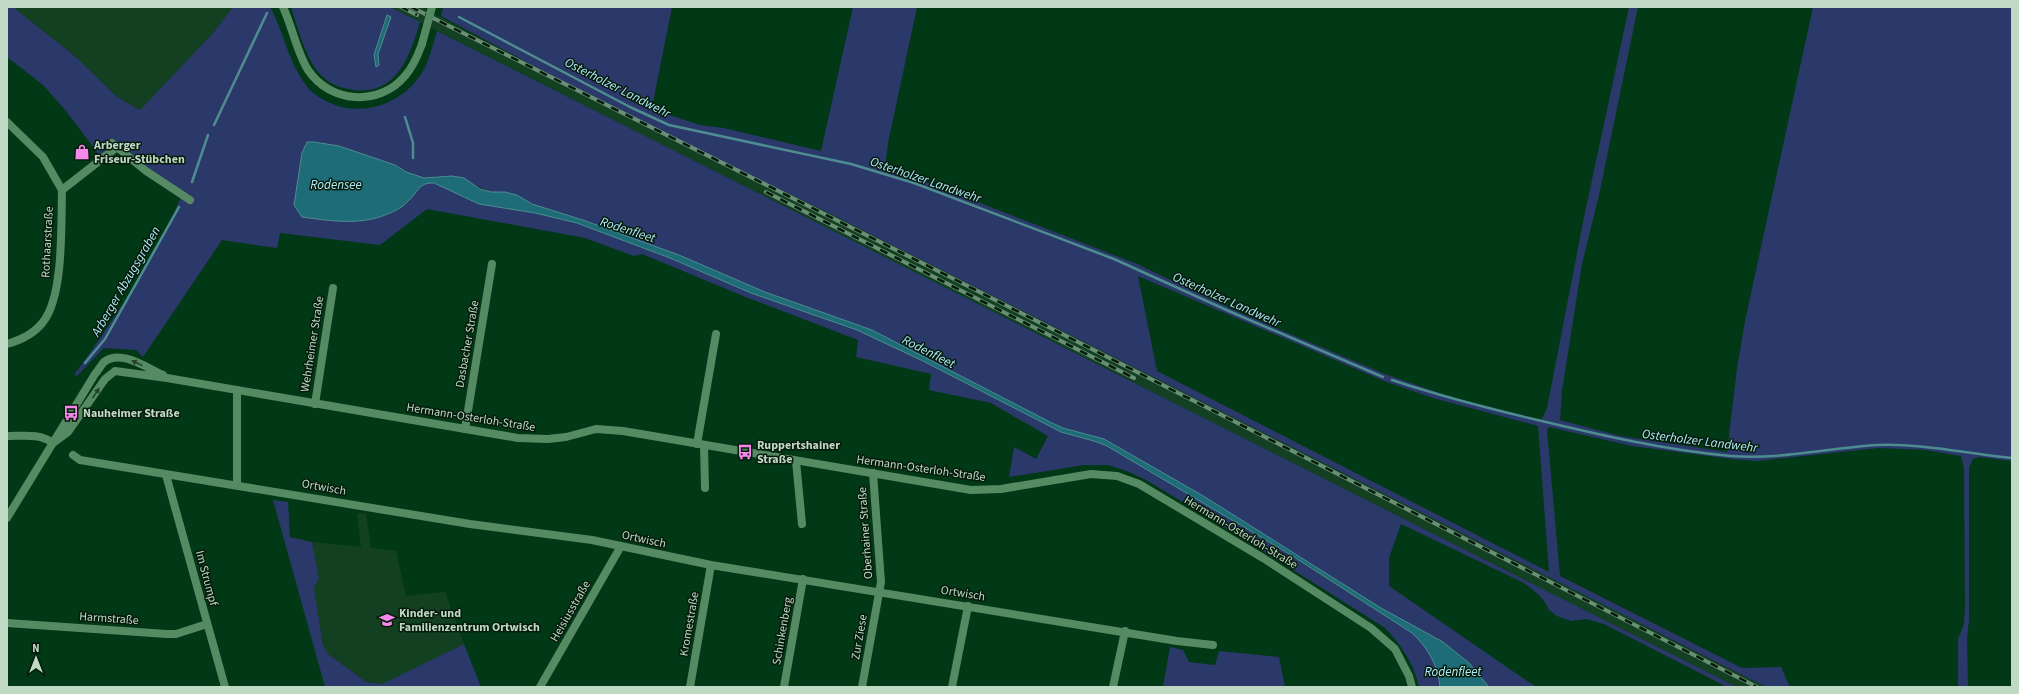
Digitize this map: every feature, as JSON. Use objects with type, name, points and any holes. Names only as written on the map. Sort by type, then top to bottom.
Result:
[{"type":"street","points":[[283,7],[309,71],[320,83],[331,91],[346,96],[361,98],[374,96],[397,84],[411,68],[422,44],[432,7]]},
{"type":"street","points":[[7,122],[43,157],[62,190],[115,145],[146,171],[190,200]]},
{"type":"street","name":"Rothaarstraße","points":[[7,344],[20,340],[33,332],[44,322],[50,311],[58,281],[62,190]]},
{"type":"street","name":"Dasbacher Straße","points":[[465,429],[492,264]]},
{"type":"street","name":"Wehrheimer Straße","points":[[315,404],[333,288]]},
{"type":"street","points":[[705,488],[700,444],[716,334]]},
{"type":"street","name":"Hermann-Osterloh-Straße","points":[[53,443],[95,374],[104,362],[116,357],[130,359],[167,378]]},
{"type":"street","name":"Hermann-Osterloh-Straße","points":[[53,443],[68,432],[108,376],[116,371],[167,378],[465,429],[534,439],[566,437],[586,431],[606,429],[700,444],[796,462],[982,490],[1001,489],[1087,474],[1102,474],[1129,480],[1263,558],[1371,628],[1388,641],[1395,649],[1409,676],[1412,687]]},
{"type":"street","points":[[237,390],[237,486]]},
{"type":"street","points":[[7,436],[36,436],[47,439],[53,443],[7,518]]},
{"type":"street","name":"Ortwisch","points":[[73,455],[80,460],[166,475],[470,524],[592,540],[711,565],[1125,631],[1177,641],[1213,645]]},
{"type":"street","points":[[796,462],[802,524]]},
{"type":"street","name":"Oberhainer Straße","points":[[873,473],[881,582],[879,591]]},
{"type":"street","name":"Im Strumpf","points":[[166,475],[225,687]]},
{"type":"street","name":"Heisiusstraße","points":[[540,687],[621,546]]},
{"type":"street","name":"Kromestraße","points":[[690,687],[711,565]]},
{"type":"street","name":"Schinkenberg","points":[[784,687],[803,579]]},
{"type":"street","name":"Zur Ziese","points":[[862,687],[879,591]]},
{"type":"street","points":[[952,687],[968,606]]},
{"type":"street","name":"Harmstraße","points":[[7,623],[167,634],[176,634],[207,624]]},
{"type":"street","points":[[1113,687],[1125,631]]},
{"type":"shaded area","points":[[7,7],[13,7],[76,57],[117,97],[140,110],[213,33],[233,7],[270,7],[294,66],[309,89],[318,97],[329,103],[346,108],[359,109],[371,108],[394,99],[404,93],[413,84],[427,63],[437,31],[1737,687],[1727,687],[1604,624],[1586,619],[1571,621],[1557,616],[1549,610],[1545,602],[1538,594],[1524,583],[1401,524],[1389,558],[1389,586],[1536,687],[1419,687],[1414,670],[1406,655],[1385,628],[1233,532],[1146,480],[1108,465],[1084,465],[1009,477],[1014,447],[1036,459],[1048,436],[991,403],[929,390],[931,374],[856,357],[858,340],[748,298],[642,254],[634,256],[585,238],[427,209],[380,245],[280,233],[277,248],[222,240],[143,357],[136,350],[104,348],[77,376],[74,375],[104,332],[147,265],[182,195],[118,149],[100,156],[66,111],[43,85],[7,57]],"holes":[[[452,176],[491,192],[505,192],[517,195],[532,204],[583,220],[679,255],[765,292],[872,330],[1050,422],[1063,428],[1093,436],[1205,497],[1381,608],[1416,628],[1412,633],[1291,555],[1107,446],[1061,432],[923,361],[857,330],[751,293],[670,258],[577,223],[535,213],[479,204],[434,183],[433,177]]]},
{"type":"shaded area","points":[[13,7],[233,7],[213,33],[140,110],[117,97],[76,57]]},
{"type":"shaded area","points":[[291,7],[390,7],[420,22],[411,49],[405,61],[398,72],[389,81],[378,88],[365,90],[349,89],[332,84],[318,72],[313,65],[305,49]]},
{"type":"shaded area","points":[[390,7],[422,7],[634,120],[827,212],[1766,687],[1737,687]]},
{"type":"shaded area","points":[[443,7],[672,7],[653,102],[643,100],[642,106],[700,125],[724,128],[821,151],[853,7],[917,7],[888,143],[885,166],[1137,264],[1236,311],[1385,374],[1471,404],[1541,421],[1547,408],[1584,217],[1629,7],[1638,7],[1599,195],[1582,264],[1562,391],[1560,420],[1620,436],[1727,452],[1737,368],[1745,321],[1813,7],[2012,7],[2012,461],[1979,457],[1973,459],[1969,468],[1969,620],[1967,638],[1968,687],[1958,687],[1958,639],[1964,624],[1965,606],[1964,469],[1961,456],[1926,450],[1878,448],[1757,461],[1632,446],[1549,427],[1547,430],[1560,576],[1742,668],[1781,667],[1790,687],[1766,687],[827,212],[634,120],[441,16]],"holes":[[[1138,276],[1384,381],[1433,398],[1538,426],[1549,572],[1157,371]]]},
{"type":"shaded area","points":[[273,500],[288,502],[290,537],[312,542],[319,578],[314,588],[323,645],[327,653],[366,682],[382,684],[464,644],[481,687],[325,687]]},
{"type":"shaded area","name":"Kinder- und Familienzentrum Ortwisch","points":[[357,513],[366,514],[371,548],[396,551],[406,596],[445,592],[464,644],[382,684],[366,682],[327,653],[323,645],[314,588],[319,578],[312,542],[361,547]]},
{"type":"shaded area","points":[[1170,647],[1183,650],[1189,662],[1215,665],[1219,651],[1279,657],[1285,687],[1163,687]]},
{"type":"water","points":[[387,15],[391,17],[378,54],[379,65],[376,67],[374,55]]},
{"type":"water","name":"Rodensee","points":[[307,142],[339,146],[395,165],[406,172],[424,178],[452,176],[464,178],[480,189],[491,192],[505,192],[517,195],[532,204],[583,220],[679,255],[765,292],[872,330],[1050,422],[1063,428],[1104,439],[1205,497],[1381,608],[1443,642],[1469,663],[1489,687],[1440,687],[1437,671],[1431,657],[1412,633],[1291,555],[1107,446],[1061,432],[923,361],[857,330],[751,293],[670,258],[577,223],[535,213],[479,204],[434,183],[421,186],[411,198],[395,211],[369,220],[346,221],[302,217],[294,205],[302,153]]},
{"type":"waterway","name":"Arberger Abzugsgraben","points":[[214,125],[267,13]]},
{"type":"waterway","name":"Osterholzer Landwehr","points":[[459,17],[630,107],[669,125],[851,164],[914,183],[1114,259],[1231,312],[1383,377]]},
{"type":"waterway","name":"Rodenfleet","points":[[405,117],[413,143],[413,158]]},
{"type":"waterway","name":"Arberger Abzugsgraben","points":[[192,182],[208,135]]},
{"type":"waterway","name":"Arberger Abzugsgraben","points":[[85,363],[105,339],[179,207]]},
{"type":"waterway","name":"Osterholzer Landwehr","points":[[1392,380],[1495,410],[1630,441],[1680,450],[1749,457],[1786,455],[1859,446],[1894,445],[1928,447],[2012,458]]},
{"type":"railway","points":[[401,7],[417,15]]},
{"type":"railway","points":[[411,7],[952,278],[1757,687]]},
{"type":"railway","points":[[766,192],[1134,378]]},
{"type":"place","name":"Arberger Friseur-Stübchen","points":[[82,152]]},
{"type":"place","name":"Nauheimer Straße","points":[[71,413]]},
{"type":"place","name":"Ruppertshainer Straße","points":[[745,452]]},
{"type":"place","name":"Kinder- und Familienzentrum Ortwisch","points":[[387,620]]}]
